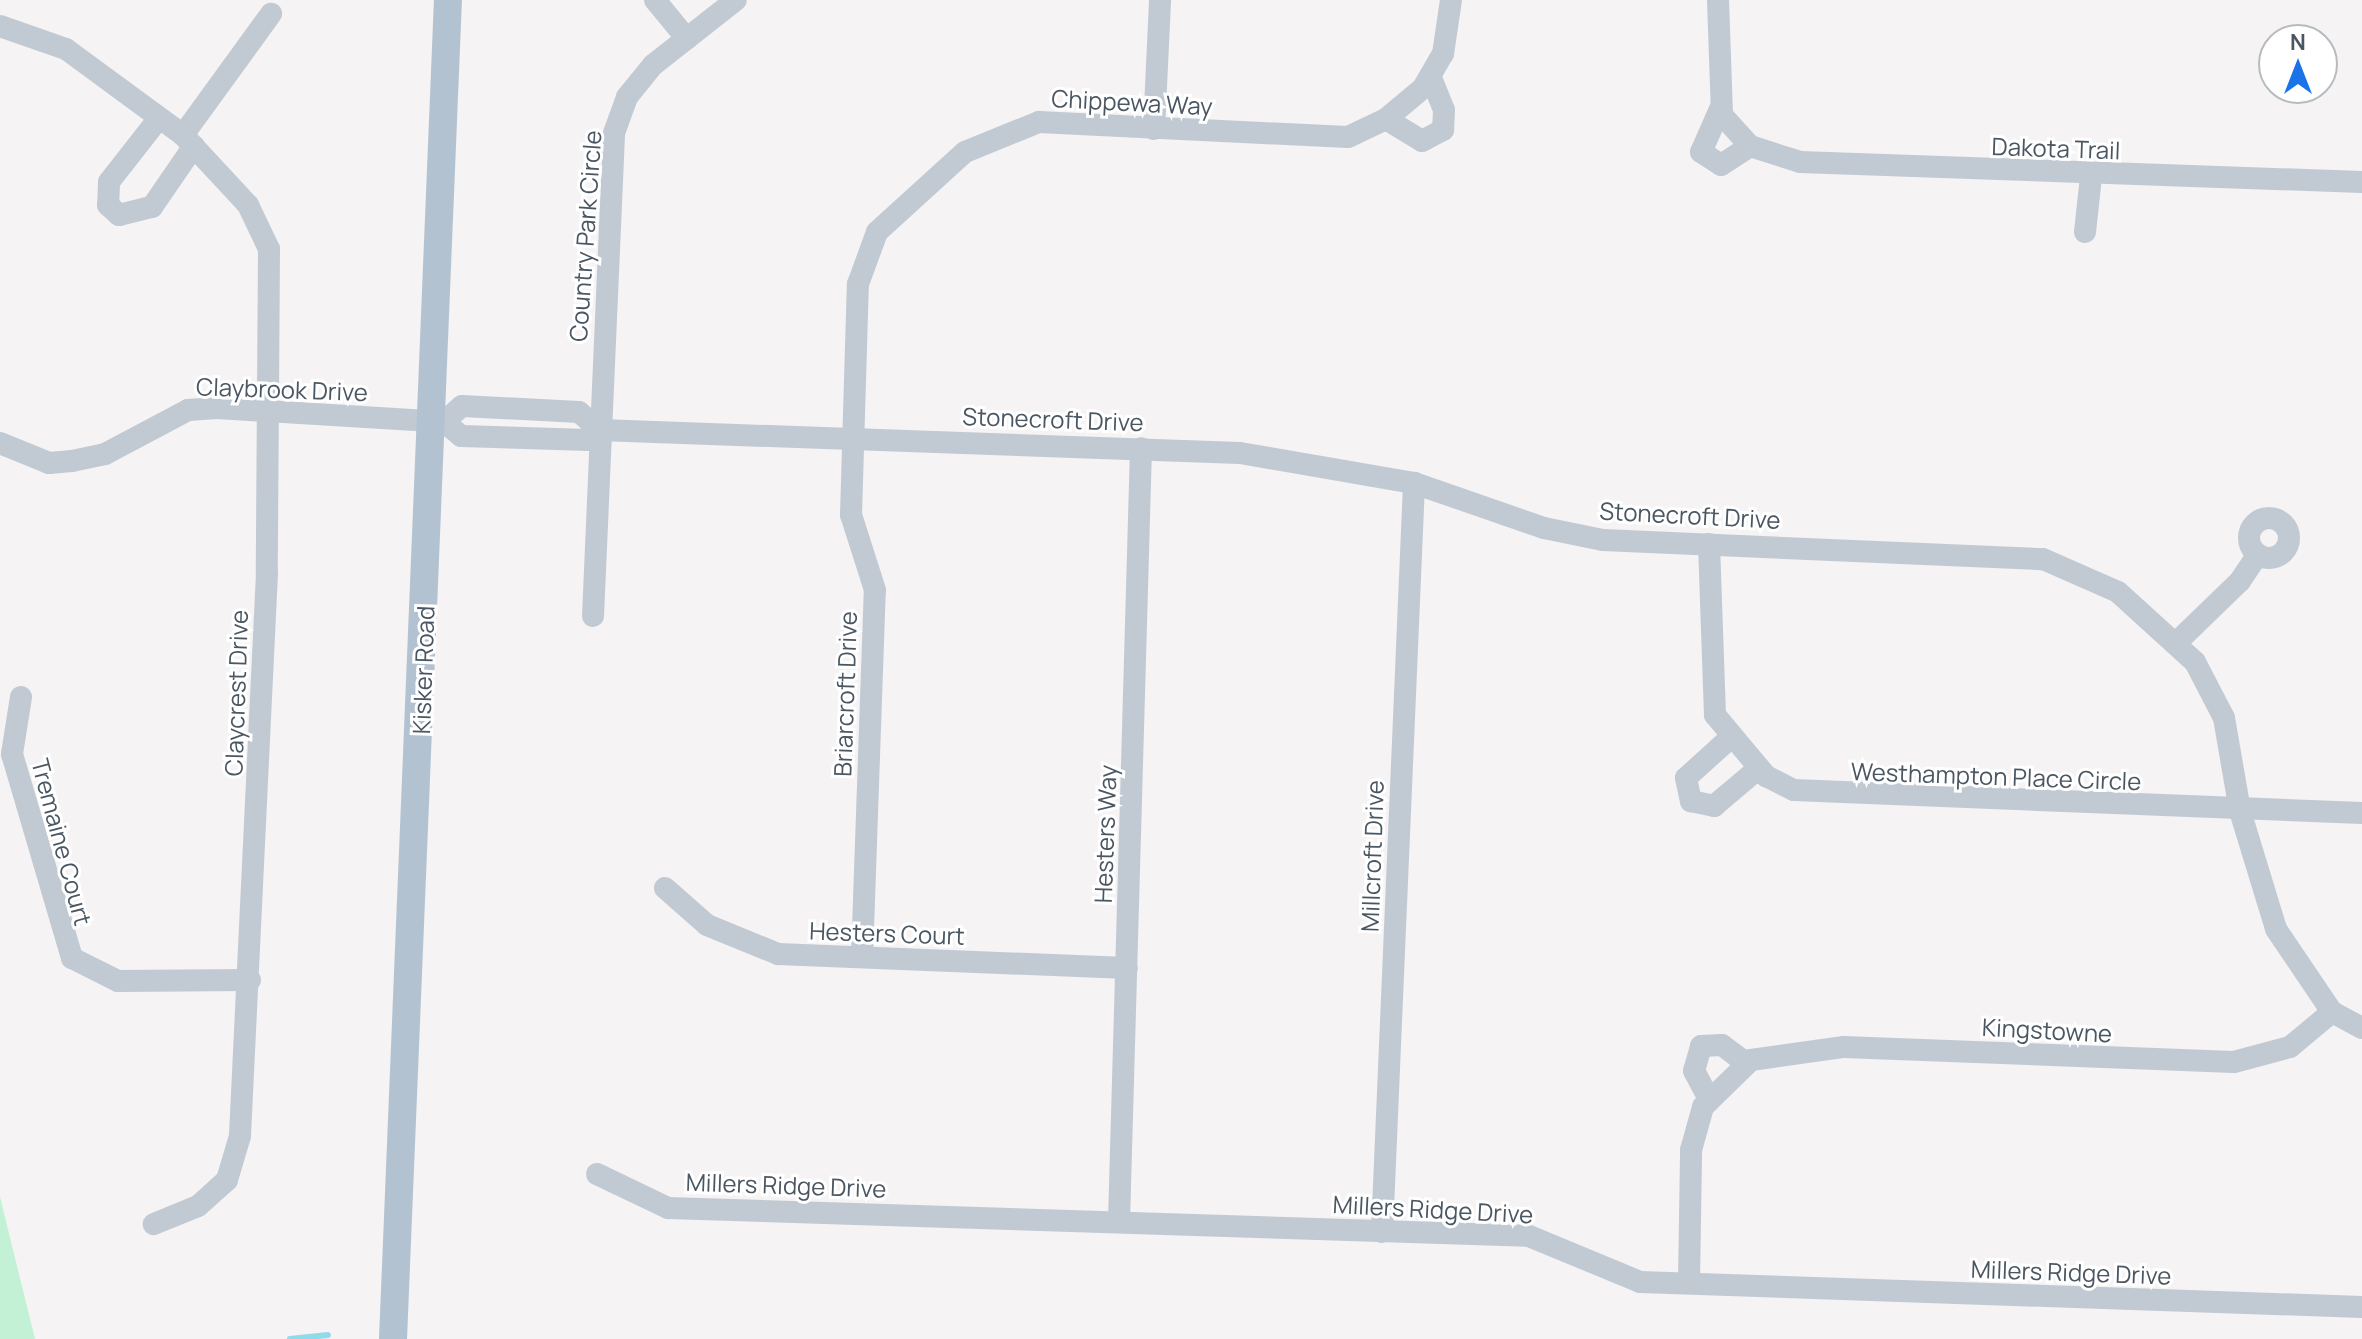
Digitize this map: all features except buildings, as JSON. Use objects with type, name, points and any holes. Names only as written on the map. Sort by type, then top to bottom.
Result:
[{"type":"main road","name":"Kisker Road","points":[[393,1339],[439,421],[448,0]]},
{"type":"street","points":[[655,0],[687,39]]},
{"type":"street","name":"Country Park Circle","points":[[593,616],[614,133],[627,97],[687,39],[736,0]]},
{"type":"street","points":[[1154,129],[1160,0]]},
{"type":"street","name":"Chippewa Way","points":[[853,437],[858,284],[867,249],[888,218],[926,181],[1001,132],[1039,122],[1348,137],[1386,119],[1430,76],[1443,54],[1451,0]]},
{"type":"street","points":[[1718,0],[1720,109],[1701,152],[1721,165],[1750,146],[1720,109]]},
{"type":"street","points":[[159,118],[109,182],[108,205],[119,215],[152,207],[189,141],[271,14]]},
{"type":"street","name":"Claycrest Drive","points":[[0,26],[66,49],[189,141],[248,205],[269,249],[268,412],[250,980],[240,1136],[227,1180],[198,1206],[154,1224]]},
{"type":"street","points":[[1386,119],[1422,141],[1443,130],[1444,110],[1430,76]]},
{"type":"street","name":"Dakota Trail","points":[[1750,146],[1800,162],[2091,177],[2362,182]]},
{"type":"street","points":[[2085,232],[2091,177]]},
{"type":"street","name":"Claybrook Drive","points":[[0,443],[49,463],[72,461],[105,454],[188,410],[439,421]]},
{"type":"street","name":"Stonecroft Drive","points":[[439,421],[461,436],[588,440],[600,430],[853,437],[1141,448],[1330,464],[1414,483],[1544,528],[1603,540],[2043,559],[2118,592],[2195,662],[2224,718],[2240,811],[2276,929],[2332,1012],[2362,1028]]},
{"type":"street","name":"Briarcroft Drive","points":[[853,437],[851,515],[875,590],[862,957]]},
{"type":"street","name":"Hesters Way","points":[[1119,1221],[1141,448]]},
{"type":"street","name":"Millcroft Drive","points":[[1382,1232],[1414,483]]},
{"type":"street","name":"Westhampton Place Circle","points":[[1709,544],[1709,687],[1729,739],[1759,768],[1816,796],[2362,813]]},
{"type":"street","points":[[2176,643],[2240,581],[2258,554]]},
{"type":"street","name":"Tremaine Court","points":[[21,697],[12,754],[72,958],[118,981],[250,980]]},
{"type":"street","points":[[1729,739],[1686,778],[1691,801],[1714,806],[1759,768]]},
{"type":"street","name":"Hesters Court","points":[[665,888],[740,942],[778,954],[1127,968]]},
{"type":"street","name":"Kingstowne","points":[[1689,1283],[1691,1150],[1709,1099],[1747,1064],[1808,1047],[2234,1062],[2290,1047],[2332,1012]]},
{"type":"street","points":[[1709,1099],[1694,1071],[1701,1046],[1722,1045],[1747,1064]]},
{"type":"street","name":"Millers Ridge Drive","points":[[597,1174],[668,1208],[1529,1236],[1640,1282],[2362,1307]]},
{"type":"green space","points":[[0,1197],[35,1339],[0,1339]]},
{"type":"waterway","points":[[290,1339],[328,1335]]}]
